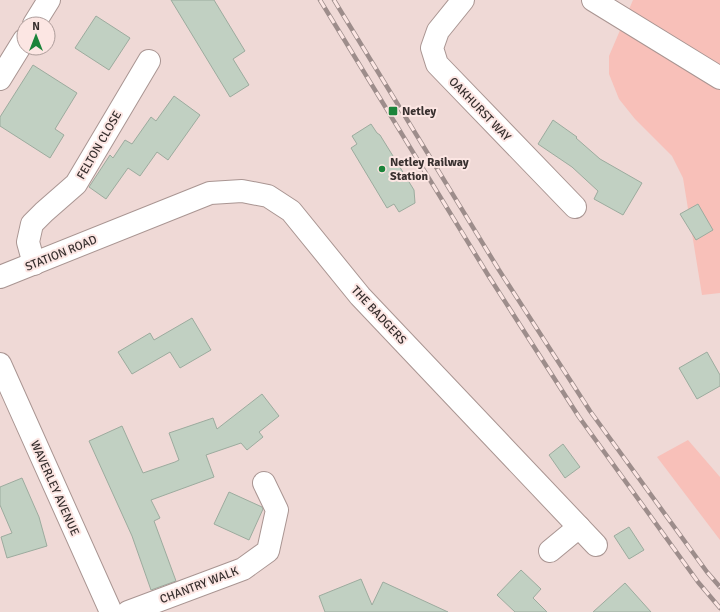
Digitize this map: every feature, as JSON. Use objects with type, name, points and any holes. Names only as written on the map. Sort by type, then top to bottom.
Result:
[{"type":"street","points":[[39,16],[49,0]]},
{"type":"street","name":"OAKHURST WAY","points":[[463,0],[438,32],[432,48],[437,64],[575,207]]},
{"type":"street","points":[[603,3],[720,78]]},
{"type":"street","points":[[0,78],[16,53]]},
{"type":"street","name":"FELTON CLOSE","points":[[34,264],[28,242],[32,224],[76,184],[149,61]]},
{"type":"street","name":"THE BADGERS","points":[[123,228],[210,193],[242,191],[268,196],[291,211],[360,296],[596,545]]},
{"type":"street","name":"STATION ROAD","points":[[0,277],[123,228]]},
{"type":"street","name":"WAVERLEY AVENUE","points":[[0,364],[111,612]]},
{"type":"street","name":"CHANTRY WALK","points":[[128,612],[243,569],[268,551],[277,510],[264,483]]},
{"type":"street","points":[[550,551],[579,527]]},
{"type":"shaded area","points":[[633,0],[720,0],[720,293],[702,295],[683,178],[672,156],[635,119],[619,99],[609,74],[609,56]]},
{"type":"shaded area","points":[[688,440],[720,477],[720,540],[657,457]]},
{"type":"building","points":[[171,0],[214,0],[245,51],[233,59],[249,85],[230,97]]},
{"type":"building","points":[[96,16],[130,38],[109,70],[75,48]]},
{"type":"building","points":[[33,65],[77,93],[55,129],[64,135],[50,158],[0,126],[0,117]]},
{"type":"building","points":[[174,96],[200,115],[168,160],[157,152],[140,176],[128,168],[106,199],[89,187],[110,155],[113,158],[125,140],[132,144],[151,117],[156,121]]},
{"type":"building","points":[[553,120],[577,137],[576,138],[600,159],[642,183],[623,215],[594,199],[598,191],[572,167],[538,144]]},
{"type":"building","name":"Netley Railway Station","points":[[371,124],[380,135],[414,190],[415,203],[399,212],[394,204],[387,208],[351,148],[357,144],[352,136]]},
{"type":"building","points":[[698,204],[713,230],[696,240],[680,214]]},
{"type":"building","points":[[192,318],[211,350],[180,368],[170,352],[132,374],[118,352],[150,333],[154,340]]},
{"type":"building","points":[[707,352],[720,375],[720,386],[697,399],[679,368]]},
{"type":"building","points":[[262,394],[279,416],[259,432],[263,437],[247,450],[241,443],[206,455],[214,477],[151,500],[160,518],[154,521],[176,581],[151,590],[132,536],[89,441],[122,426],[143,473],[179,460],[169,433],[213,418],[217,429]]},
{"type":"building","points":[[563,444],[580,467],[565,478],[549,455]]},
{"type":"building","points":[[22,478],[39,517],[47,546],[7,558],[1,537],[12,533],[0,505],[0,487]]},
{"type":"building","points":[[229,492],[262,507],[263,509],[249,540],[214,524]]},
{"type":"building","points":[[629,527],[644,550],[629,559],[614,536]]},
{"type":"building","points":[[521,570],[541,589],[533,598],[547,612],[515,612],[497,595]]},
{"type":"building","points":[[361,579],[372,605],[383,582],[448,612],[325,612],[319,596]]},
{"type":"building","points":[[625,583],[651,612],[593,612]]},
{"type":"railway","points":[[320,0],[488,275],[579,417],[698,582],[720,608]]},
{"type":"railway","points":[[334,0],[499,270],[590,411],[707,572],[720,587]]},
{"type":"place","name":"Netley","points":[[393,111]]},
{"type":"place","name":"Netley Railway Station","points":[[382,169]]}]
